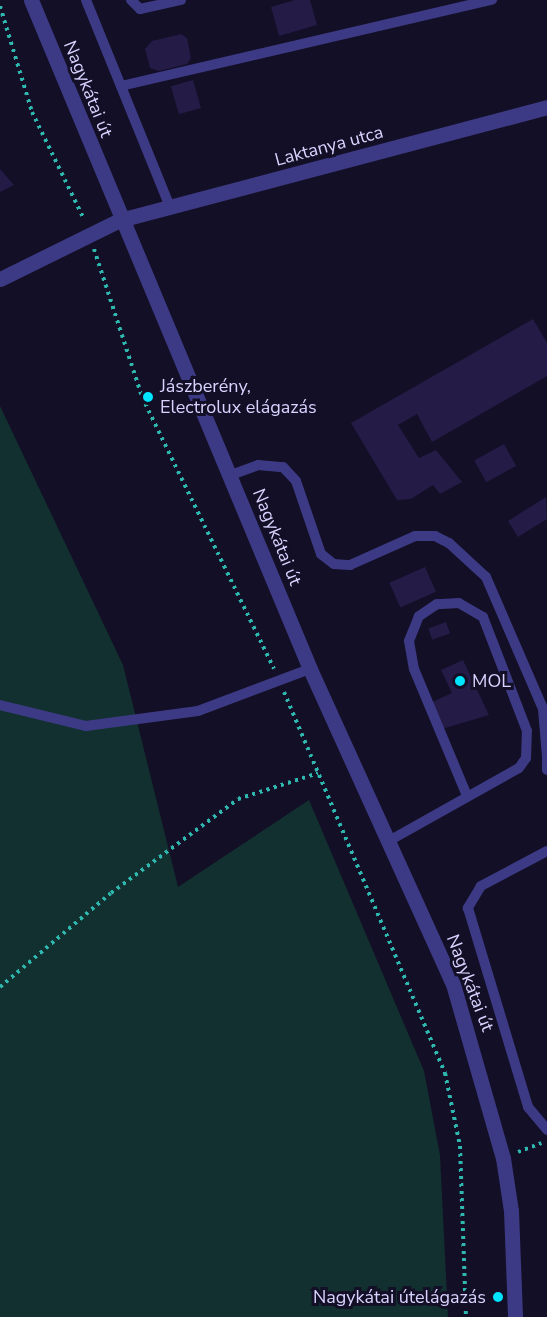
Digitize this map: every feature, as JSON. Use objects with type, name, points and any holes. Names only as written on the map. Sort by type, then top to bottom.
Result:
[{"type":"street","name":"Nagykátai út","points":[[31,0],[120,220],[231,475],[310,669],[453,984],[486,1088],[503,1158],[511,1211],[515,1317]]},
{"type":"street","name":"Laktanya utca","points":[[0,279],[89,233],[120,220],[171,209],[547,107]]},
{"type":"lane","points":[[86,0],[171,209]]},
{"type":"lane","points":[[131,0],[140,9],[181,0]]},
{"type":"lane","points":[[121,86],[492,0]]},
{"type":"lane","points":[[231,475],[258,465],[283,468],[296,481],[321,554],[334,564],[350,565],[415,536],[435,536],[449,543],[486,577],[543,709],[547,770]]},
{"type":"lane","points":[[387,842],[519,768],[526,758],[527,731],[483,617],[459,603],[436,604],[419,616],[409,640],[414,669],[467,796]]},
{"type":"lane","points":[[0,705],[86,726],[198,711],[310,669]]},
{"type":"lane","points":[[547,851],[481,886],[468,908],[528,1107],[547,1130]]},
{"type":"path","points":[[0,6],[32,112],[70,184],[89,233],[142,397],[279,681],[445,1073],[460,1146],[466,1317]]},
{"type":"path","points":[[0,987],[111,893],[238,799],[318,773]]},
{"type":"path","points":[[503,1158],[547,1139]]},
{"type":"green space","points":[[0,406],[123,665],[178,887],[309,800],[424,1071],[440,1155],[448,1317],[0,1317]]},
{"type":"building","points":[[295,0],[310,0],[317,25],[279,36],[271,7]]},
{"type":"building","points":[[181,34],[187,38],[191,58],[187,64],[159,71],[150,68],[145,49],[152,41]]},
{"type":"building","points":[[193,80],[201,108],[179,114],[171,86]]},
{"type":"building","points":[[0,169],[14,185],[0,192]]},
{"type":"building","points":[[533,319],[547,343],[547,376],[432,442],[417,414],[398,425],[419,458],[436,450],[462,482],[440,494],[433,485],[411,499],[397,500],[351,423]]},
{"type":"building","points":[[504,444],[516,466],[486,482],[474,460]]},
{"type":"building","points":[[546,497],[547,519],[518,537],[508,521]]},
{"type":"building","points":[[425,567],[436,592],[400,608],[389,583]]},
{"type":"building","points":[[446,622],[450,633],[432,640],[428,628]]},
{"type":"building","name":"MOL","points":[[463,660],[489,715],[442,729],[430,703],[452,693],[441,670]]},
{"type":"place","name":"Jászberény, Electrolux elágazás","points":[[148,397]]},
{"type":"place","name":"MOL","points":[[460,681]]},
{"type":"place","name":"Nagykátai útelágazás","points":[[498,1297]]}]
